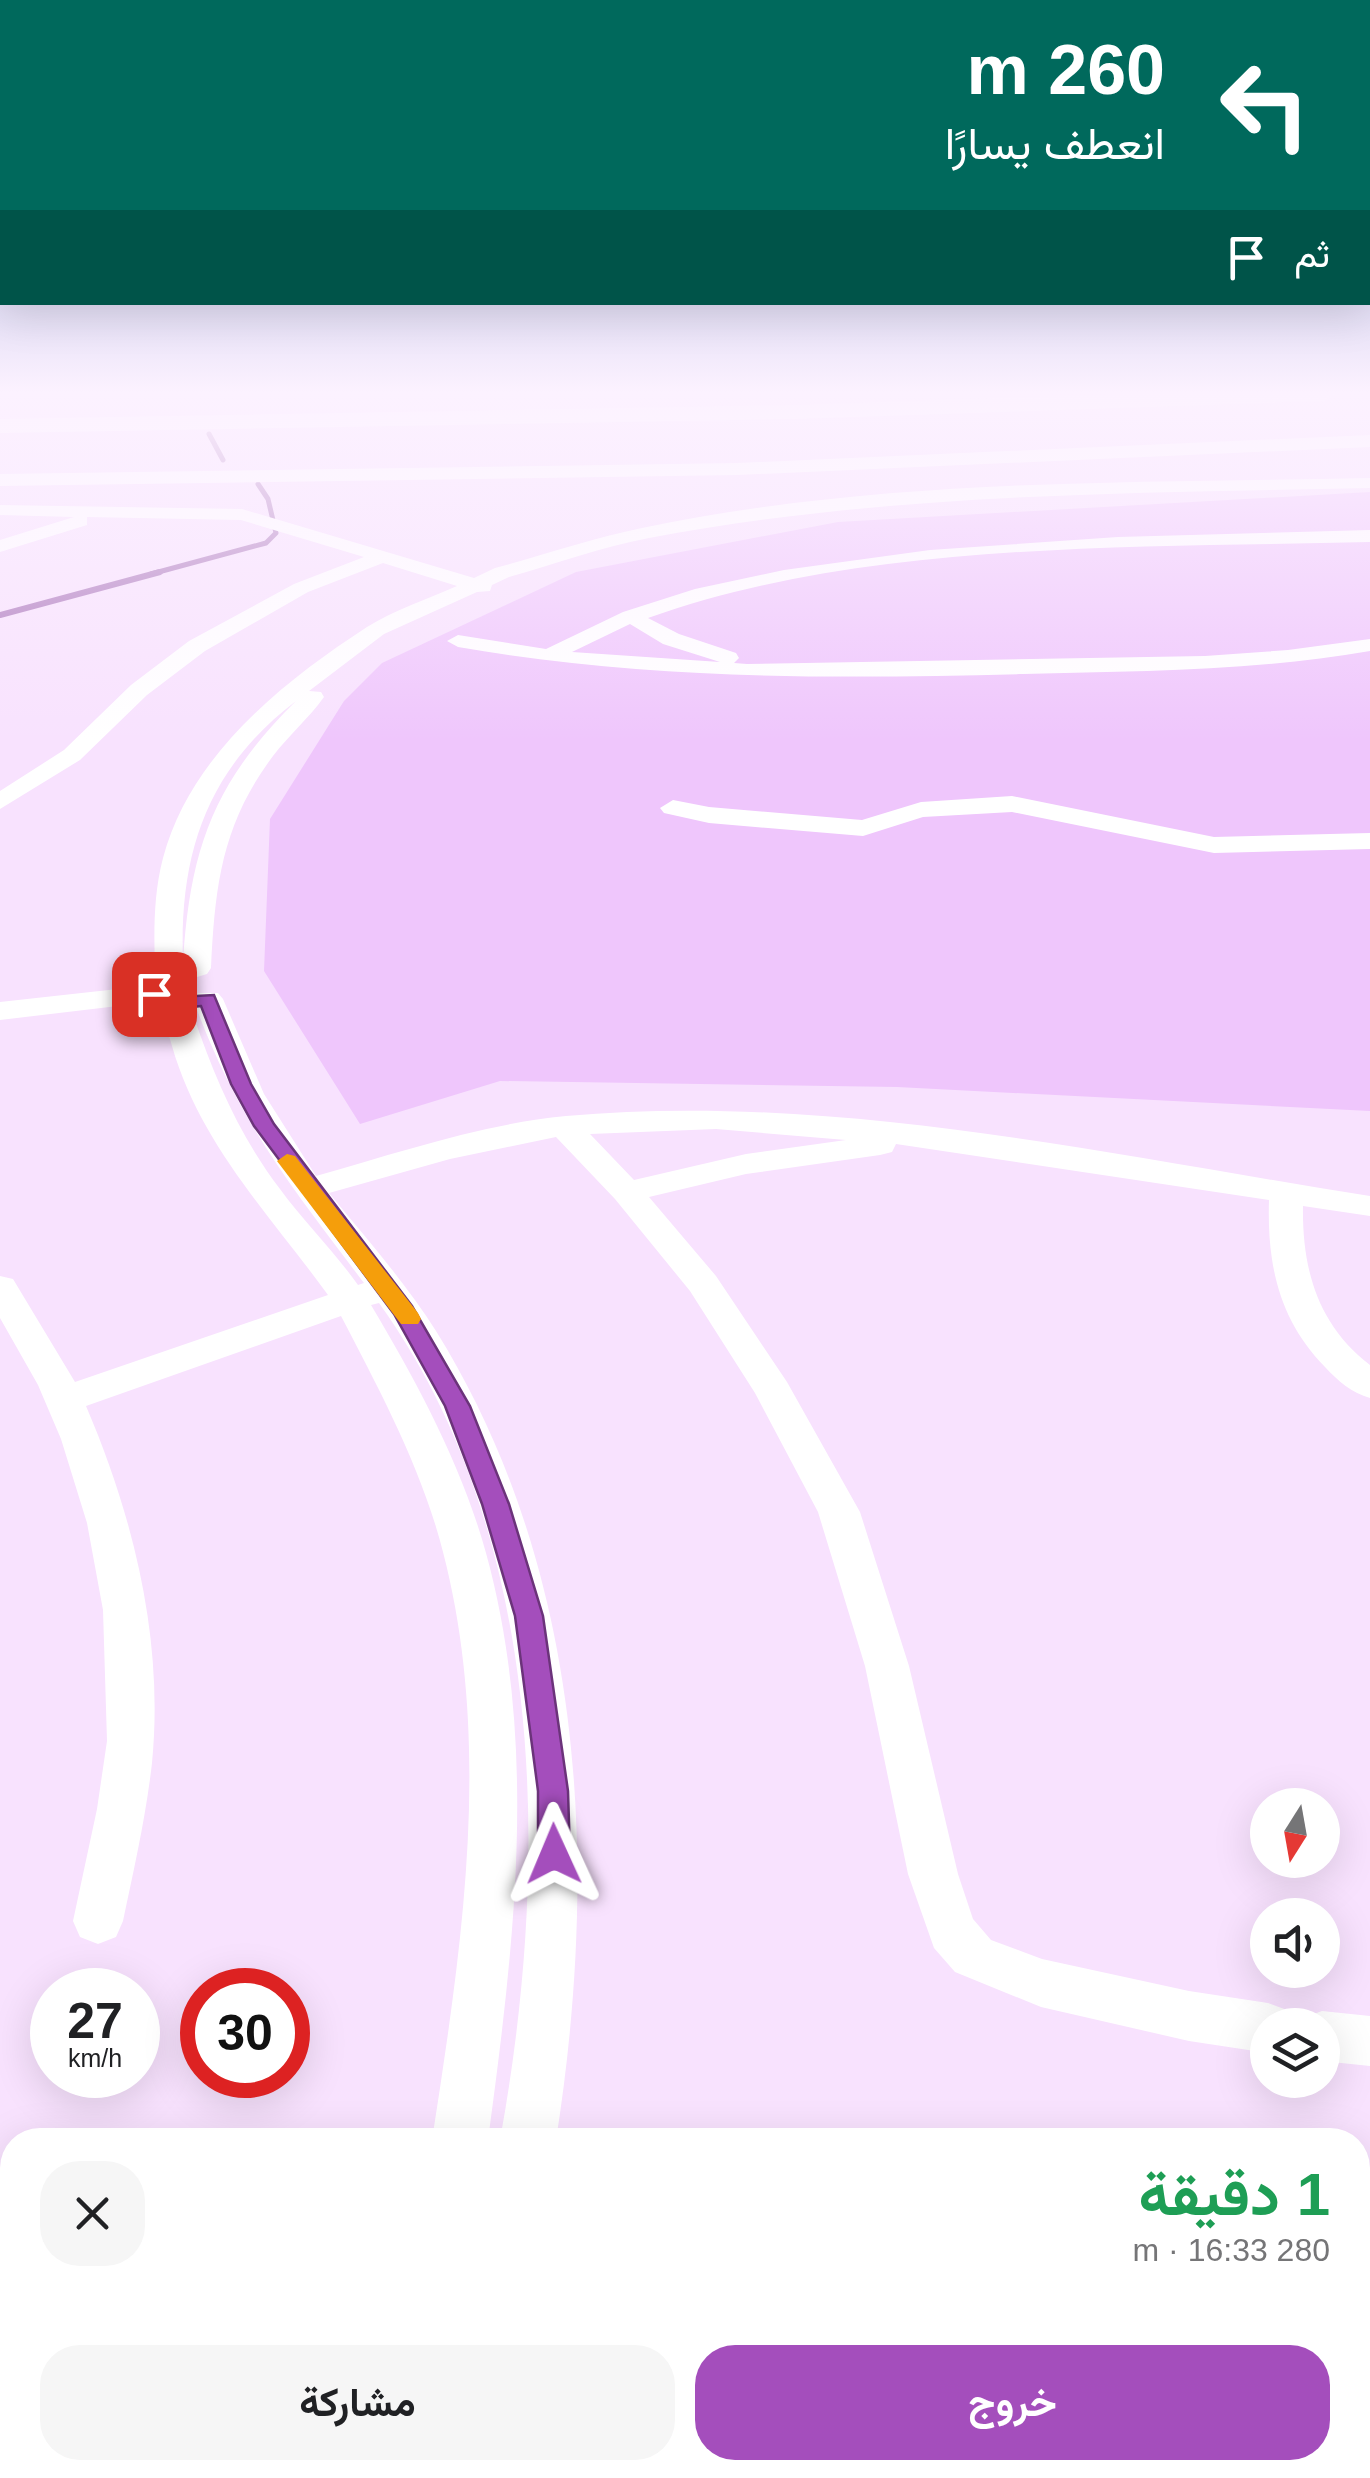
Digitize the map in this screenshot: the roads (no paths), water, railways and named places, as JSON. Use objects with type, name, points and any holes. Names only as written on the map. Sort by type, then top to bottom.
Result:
[{"type":"street","points":[[0,510],[226,514],[272,522],[482,587]]},
{"type":"street","points":[[0,543],[25,510]]},
{"type":"street","points":[[530,2128],[550,2010],[555,1905],[553,1791],[539,1676],[518,1576],[472,1440],[441,1372],[368,1293],[261,1188],[200,1084],[180,988],[170,904],[178,850],[203,797],[236,746],[329,658],[402,615],[482,587],[640,544],[872,510]]},
{"type":"street","points":[[0,543],[113,511]]},
{"type":"street","points":[[548,656],[630,616],[726,586],[809,570],[1080,542],[1370,536]]},
{"type":"street","points":[[0,802],[72,755],[139,690],[197,646],[301,588],[385,556]]},
{"type":"street","points":[[462,2128],[489,1918],[490,1696],[480,1623],[464,1553],[368,1293],[310,1188],[251,1104],[180,988],[210,851],[240,791],[284,730],[306,703],[357,660],[482,587]]},
{"type":"street","points":[[630,616],[693,648],[778,672]]},
{"type":"street","points":[[458,641],[548,656],[680,669],[778,672],[1233,661],[1370,645]]},
{"type":"street","points":[[673,808],[709,815],[863,828],[921,810],[1012,804],[1054,809],[1186,842],[1214,845],[1370,841]]},
{"type":"street","points":[[0,1011],[180,988]]},
{"type":"street","points":[[310,1188],[445,1150],[563,1126],[716,1118],[935,1138],[1370,1206]]},
{"type":"street","points":[[563,1126],[679,1253],[734,1328],[774,1390],[839,1512],[887,1666],[933,1874],[952,1932],[972,1956],[1042,1983],[1189,2016],[1250,2025]]},
{"type":"street","points":[[627,1192],[746,1164],[935,1138]]},
{"type":"street","points":[[1286,1191],[1284,1245],[1290,1278],[1304,1314],[1330,1348],[1370,1385]]},
{"type":"street","points":[[0,1286],[64,1400],[106,1514],[119,1571],[130,1657],[130,1742],[98,1921]]},
{"type":"street","points":[[64,1400],[368,1293]]},
{"type":"street","points":[[1340,2038],[1370,2041]]},
{"type":"waterway","points":[[151,574],[266,543],[276,533],[271,510]]},
{"type":"waterway","points":[[0,615],[160,572]]}]
